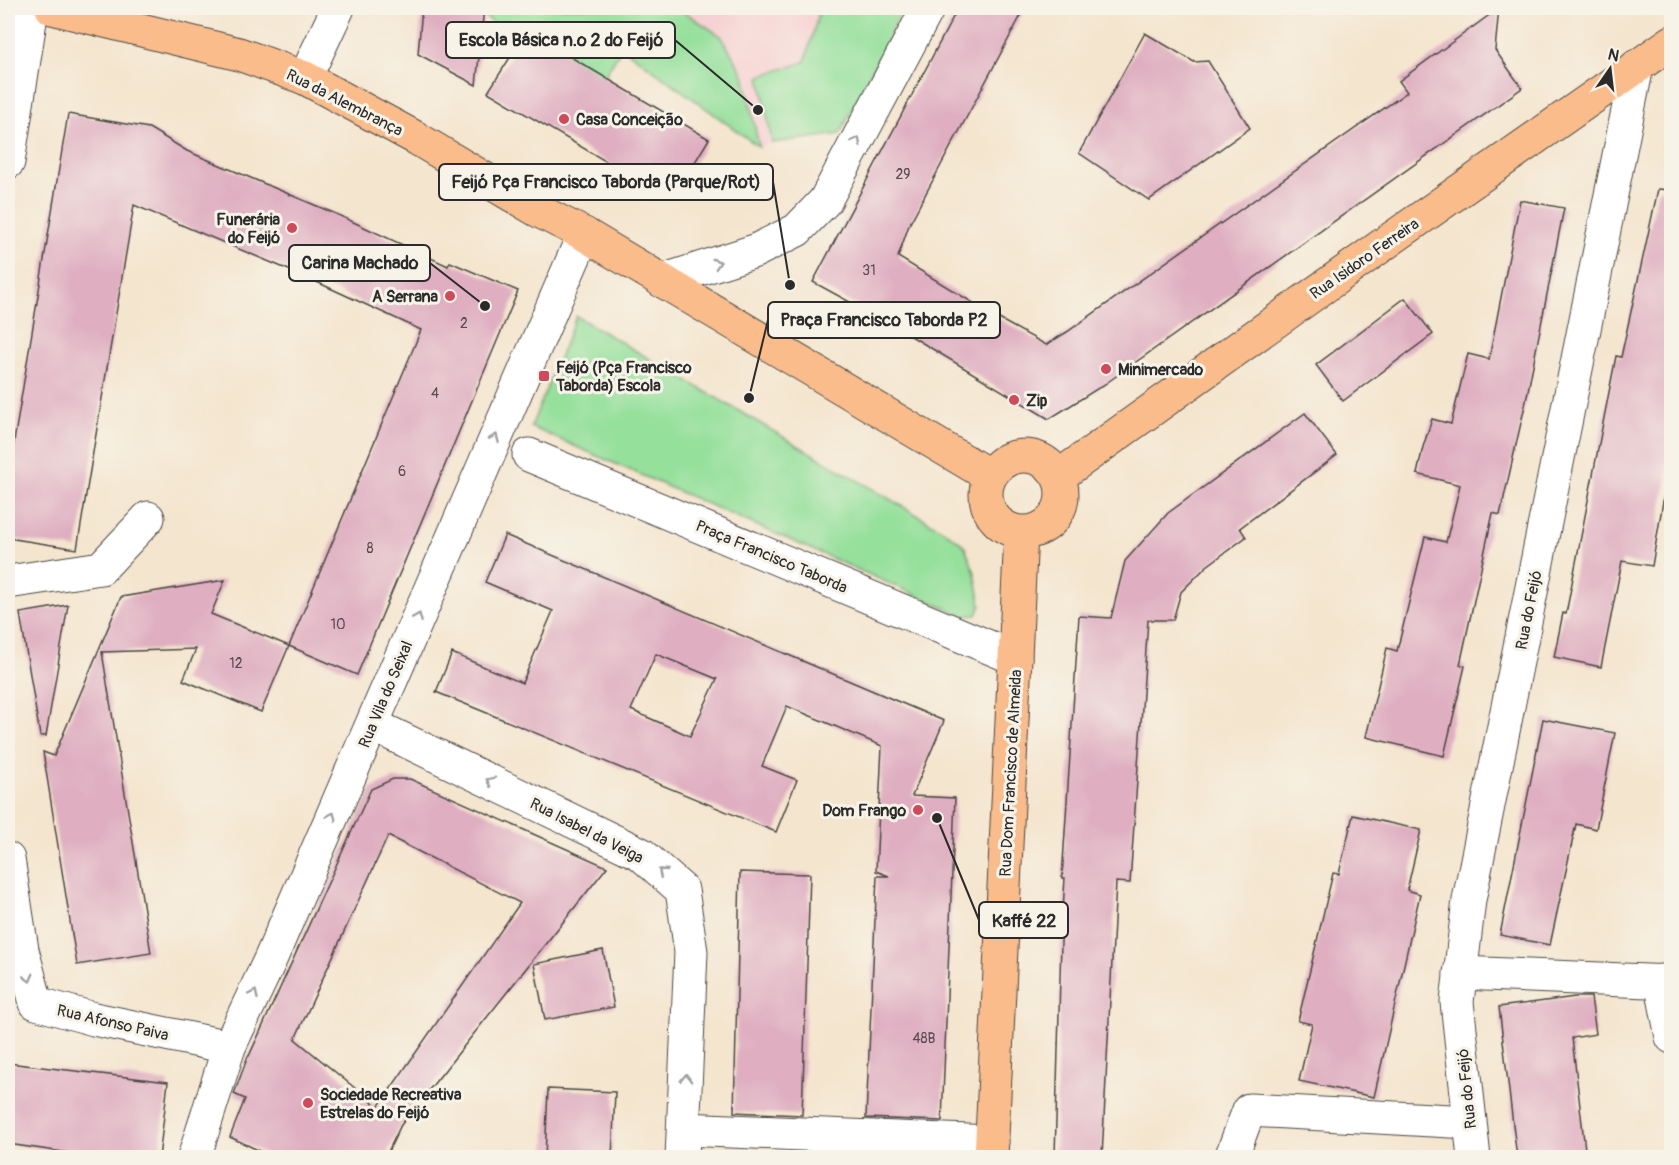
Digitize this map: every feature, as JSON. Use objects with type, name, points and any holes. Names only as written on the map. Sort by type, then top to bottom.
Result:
[{"type":"main road","name":"Rua da Alembrança","points":[[52,8],[239,54],[305,78],[416,138],[537,210],[584,234]]},
{"type":"main road","name":"Rua Isidoro Ferreira","points":[[1059,476],[1671,42]]},
{"type":"main road","points":[[584,234],[990,476]]},
{"type":"main road","points":[[1024,456],[1038,458],[1050,465],[1059,476],[1063,490],[1062,503],[1056,515],[1047,525],[1035,531],[1021,533],[1007,528],[995,519],[987,506],[986,491],[990,476],[998,465],[1010,458],[1024,456]]},
{"type":"main road","name":"Rua Dom Francisco de Almeida","points":[[992,1150],[1021,533]]},
{"type":"street","points":[[8,162],[32,8]]},
{"type":"street","points":[[305,78],[338,8]]},
{"type":"street","points":[[662,281],[755,251],[796,230],[825,201],[928,8]]},
{"type":"street","name":"Rua do Feijó","points":[[1474,1158],[1456,1002],[1472,888],[1637,66]]},
{"type":"street","name":"Rua Vila do Seixal","points":[[194,1158],[230,1047],[270,960],[584,234]]},
{"type":"street","name":"Praça Francisco Taborda","points":[[529,455],[1015,658]]},
{"type":"street","points":[[8,582],[101,568],[148,519]]},
{"type":"street","name":"Rua Isabel da Veiga","points":[[372,724],[641,854],[682,890],[691,952],[683,1143]]},
{"type":"street","name":"Rua Afonso Paiva","points":[[8,859],[22,950],[36,1003],[94,1020],[230,1047]]},
{"type":"street","points":[[1460,973],[1666,982],[1671,1037]]},
{"type":"street","points":[[1231,1158],[1249,1110],[1469,1122]]},
{"type":"street","points":[[683,1143],[992,1150]]},
{"type":"shaded area","points":[[678,8],[820,8],[805,62],[760,76],[772,143],[759,147],[744,75]]},
{"type":"green space","points":[[505,8],[678,8],[721,36],[744,75],[759,147],[622,47],[604,77],[522,40],[483,16]]},
{"type":"green space","points":[[820,8],[903,8],[840,134],[772,143],[760,76],[805,62]]},
{"type":"green space","points":[[576,316],[943,530],[964,545],[975,573],[981,605],[977,615],[964,616],[531,427]]},
{"type":"building","points":[[422,8],[484,8],[476,85],[418,54]]},
{"type":"building","points":[[958,8],[1025,8],[909,225],[898,257],[1046,345],[1407,92],[1399,81],[1499,8],[1495,50],[1522,88],[1105,384],[1049,419],[901,330],[813,282]]},
{"type":"building","points":[[527,31],[709,139],[675,195],[663,195],[488,92]]},
{"type":"building","points":[[1145,33],[1194,62],[1208,61],[1250,128],[1149,200],[1079,153]]},
{"type":"building","points":[[68,114],[149,128],[187,151],[336,214],[448,266],[450,262],[518,291],[357,675],[289,646],[421,330],[308,278],[134,205],[77,549],[8,538],[8,478]]},
{"type":"building","points":[[1658,189],[1671,190],[1671,454],[1652,566],[1622,561],[1601,667],[1554,657],[1563,613],[1566,614],[1616,356],[1621,357]]},
{"type":"building","points":[[1520,200],[1564,208],[1526,401],[1500,515],[1493,513],[1460,665],[1465,666],[1444,756],[1366,737],[1387,648],[1397,651],[1425,537],[1446,542],[1460,485],[1417,474],[1423,447],[1432,419],[1451,424],[1468,354],[1489,359]]},
{"type":"building","points":[[1405,298],[1433,334],[1343,401],[1316,365]]},
{"type":"building","points":[[1305,413],[1337,455],[1240,528],[1246,537],[1207,566],[1181,592],[1173,620],[1148,620],[1130,883],[1116,882],[1102,1157],[1055,1156],[1065,878],[1062,878],[1079,616],[1111,618],[1125,561],[1168,513]]},
{"type":"building","points":[[505,535],[944,721],[912,796],[955,798],[942,1121],[866,1118],[877,876],[889,876],[876,871],[882,746],[787,706],[762,766],[797,780],[776,832],[436,692],[452,653],[522,683],[553,611],[485,582]],"holes":[[[656,654],[717,679],[690,736],[631,710]]]},
{"type":"building","points":[[225,580],[211,614],[289,646],[261,712],[183,680],[196,649],[102,652],[151,953],[77,965],[43,752],[54,756],[121,597]]},
{"type":"building","points":[[68,605],[46,736],[40,736],[20,613]]},
{"type":"building","points":[[1543,719],[1615,733],[1596,829],[1576,824],[1550,945],[1500,935]]},
{"type":"building","points":[[393,779],[410,779],[607,867],[401,1125],[385,1158],[275,1158],[230,1137],[245,1099],[234,1094],[248,1056],[371,789]],"holes":[[[388,836],[520,903],[378,1107],[295,1039]]]},
{"type":"building","points":[[1353,815],[1421,830],[1407,890],[1420,894],[1374,1097],[1299,1081],[1312,1024],[1298,1021],[1333,873],[1339,874]]},
{"type":"building","points":[[740,872],[810,874],[802,1115],[734,1112]]},
{"type":"building","points":[[603,950],[614,1007],[545,1020],[534,964]]},
{"type":"building","points":[[1591,997],[1596,1034],[1572,1038],[1586,1158],[1517,1158],[1499,1007]]},
{"type":"building","points":[[8,1063],[168,1082],[159,1158],[104,1158],[8,1144]]},
{"type":"building","points":[[548,1089],[615,1092],[612,1158],[545,1158]]},
{"type":"place","name":"Escola Básica n.º 2 do Feijó","points":[[758,110]]},
{"type":"place","name":"Casa Conceição","points":[[564,119]]},
{"type":"place","name":"Funerária do Feijó","points":[[292,228]]},
{"type":"place","name":"Feijó Pça Francisco Taborda (Parque/Rot)","points":[[790,285]]},
{"type":"place","name":"A Serrana","points":[[450,296]]},
{"type":"place","name":"Carina Machado","points":[[485,306]]},
{"type":"place","name":"Minimercado","points":[[1106,369]]},
{"type":"place","name":"Feijó (Pça Francisco Taborda) Escola","points":[[544,376]]},
{"type":"place","name":"Praça Francisco Taborda P2","points":[[749,398]]},
{"type":"place","name":"Zip","points":[[1014,400]]},
{"type":"place","name":"Dom Frango","points":[[918,810]]},
{"type":"place","name":"Kaffé 22","points":[[937,818]]},
{"type":"place","name":"Sociedade Recreativa Estrelas do Feijó","points":[[308,1103]]}]
